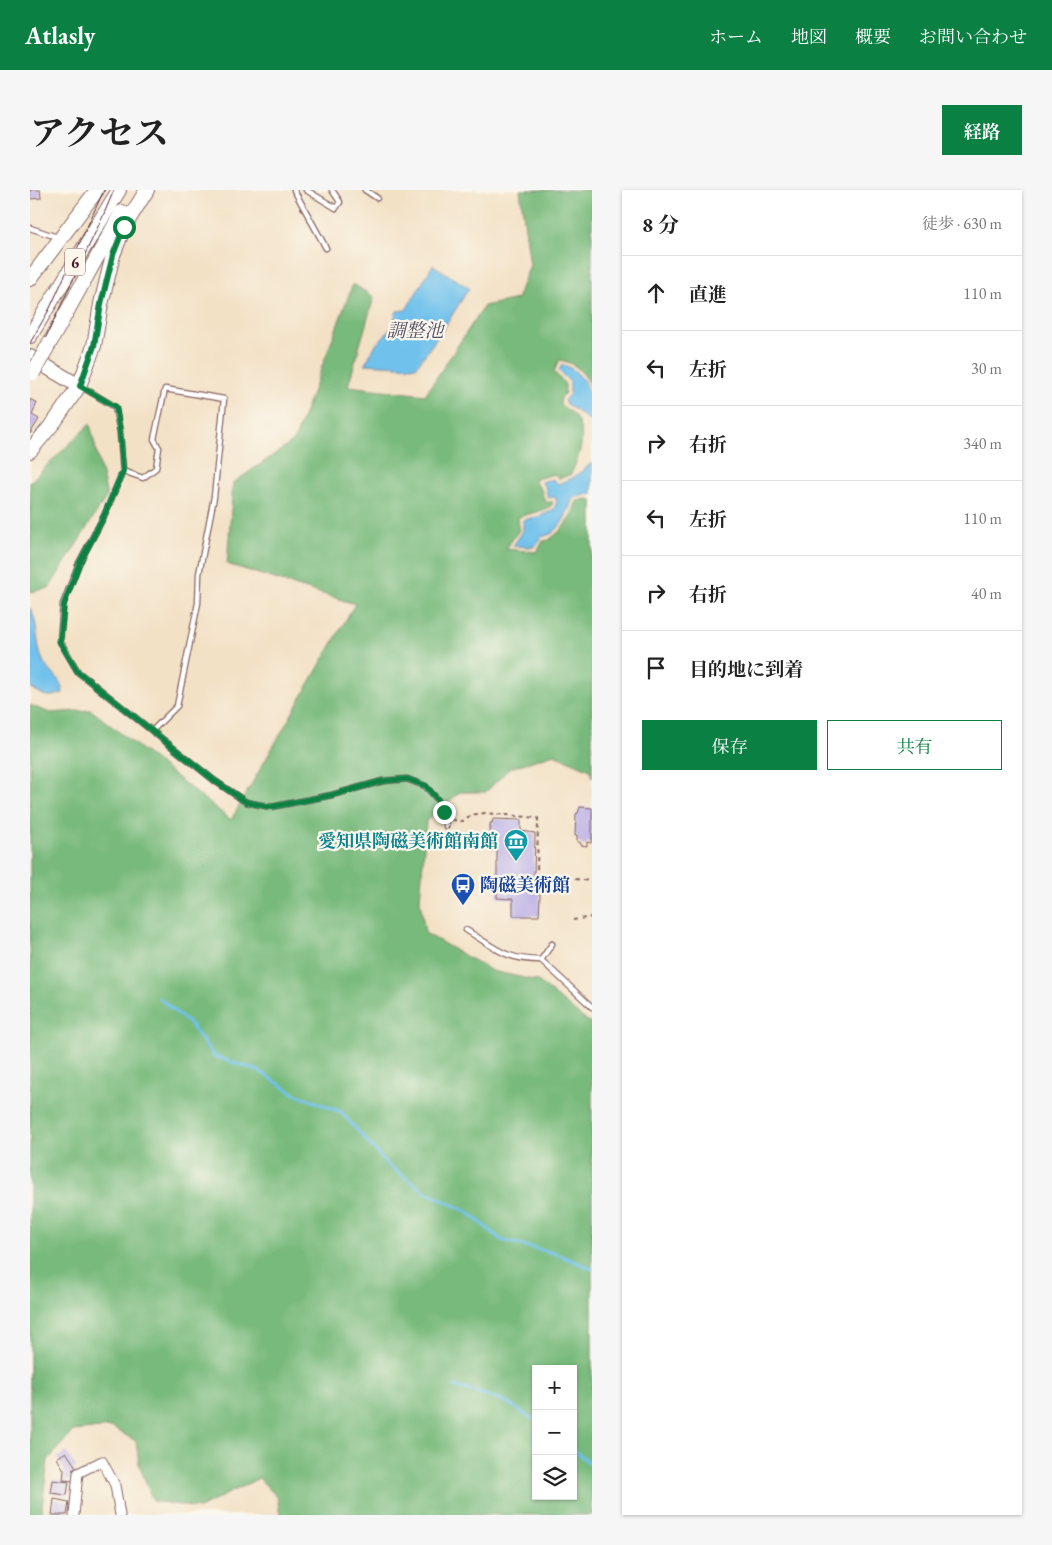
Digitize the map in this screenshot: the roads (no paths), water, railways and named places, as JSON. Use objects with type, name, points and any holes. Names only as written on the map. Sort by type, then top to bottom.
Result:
[{"type":"main road","name":"6","points":[[30,279],[97,190]]},
{"type":"main road","name":"6","points":[[31,335],[119,190]]},
{"type":"main road","name":"6","points":[[32,376],[115,224],[136,190]]},
{"type":"main road","name":"6","points":[[30,450],[56,421],[80,386],[94,346],[101,304],[113,255],[124,227],[147,190]]},
{"type":"main road","points":[[30,357],[80,386]]},
{"type":"street","points":[[74,1515],[78,1474],[102,1461],[115,1486],[120,1515]]},
{"type":"lane","points":[[294,190],[326,248]]},
{"type":"lane","points":[[306,190],[336,208],[340,202],[332,190]]},
{"type":"lane","points":[[365,190],[377,198]]},
{"type":"lane","points":[[30,228],[60,238]]},
{"type":"lane","points":[[80,386],[116,407],[123,471],[104,516],[79,564],[64,604],[60,642],[78,672],[215,781],[246,802],[271,807],[332,795],[383,781],[407,779],[426,786],[437,799],[444,812],[446,826]]},
{"type":"lane","points":[[123,471],[143,478],[156,468],[159,448],[154,439],[165,388],[224,399],[214,497],[199,574],[198,604],[177,706],[152,731]]},
{"type":"lane","points":[[466,930],[510,957],[523,960],[541,960],[592,1008]]},
{"type":"lane","points":[[541,960],[552,944]]},
{"type":"water","name":"調整池","points":[[433,265],[469,288],[444,328],[416,367],[365,364],[375,346],[391,328],[397,311],[406,310]]},
{"type":"water","points":[[562,365],[576,372],[592,394],[592,422],[565,403],[565,399],[570,394],[570,382],[559,371]]},
{"type":"water","points":[[592,463],[592,495],[573,498],[559,527],[549,535],[543,536],[534,547],[513,546],[523,531],[523,520],[541,516],[554,509],[557,502],[555,497],[548,498],[545,486],[541,482],[553,479],[558,484],[573,478]]},
{"type":"water","points":[[30,608],[35,620],[43,661],[60,682],[63,693],[46,696],[30,687]]},
{"type":"waterway","points":[[159,998],[190,1024],[214,1056],[259,1071],[295,1094],[341,1112],[389,1166],[429,1194],[468,1212],[501,1240],[557,1254],[592,1269]]},
{"type":"waterway","points":[[454,1386],[503,1400],[532,1418]]},
{"type":"waterway","points":[[577,1452],[592,1465]]},
{"type":"tram line","points":[[30,343],[50,308],[104,190]]},
{"type":"tram line","points":[[30,371],[114,190]]},
{"type":"place","name":"愛知県陶磁美術館南館","points":[[516,862]]},
{"type":"place","name":"陶磁美術館","points":[[463,906]]}]
